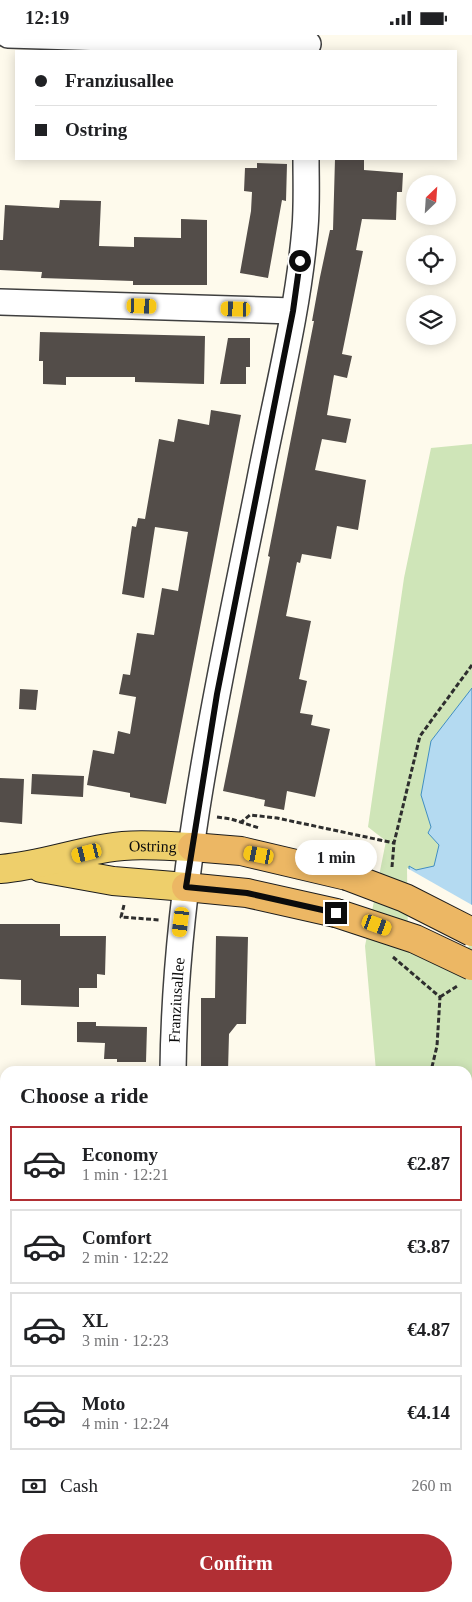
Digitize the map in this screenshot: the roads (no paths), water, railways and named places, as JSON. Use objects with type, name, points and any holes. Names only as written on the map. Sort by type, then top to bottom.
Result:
[{"type":"highway","name":"Ostring","points":[[192,847],[241,851],[346,876],[405,898],[472,932]]},
{"type":"highway","name":"Ostring","points":[[186,887],[247,893],[336,913],[415,939],[472,966]]},
{"type":"main road","name":"Ostring","points":[[0,869],[30,866],[106,848],[136,845],[192,847]]},
{"type":"main road","name":"Ostring","points":[[30,866],[113,881],[186,887]]},
{"type":"street","points":[[8,35],[308,43]]},
{"type":"street","name":"Franziusallee","points":[[173,1066],[174,1004],[186,887],[217,694],[293,311],[305,228],[306,160]]},
{"type":"street","points":[[0,302],[293,311]]},
{"type":"water","points":[[472,688],[472,941],[411,941],[409,866],[416,870],[434,866],[439,845],[428,833],[431,827],[421,795],[431,741]]}]
